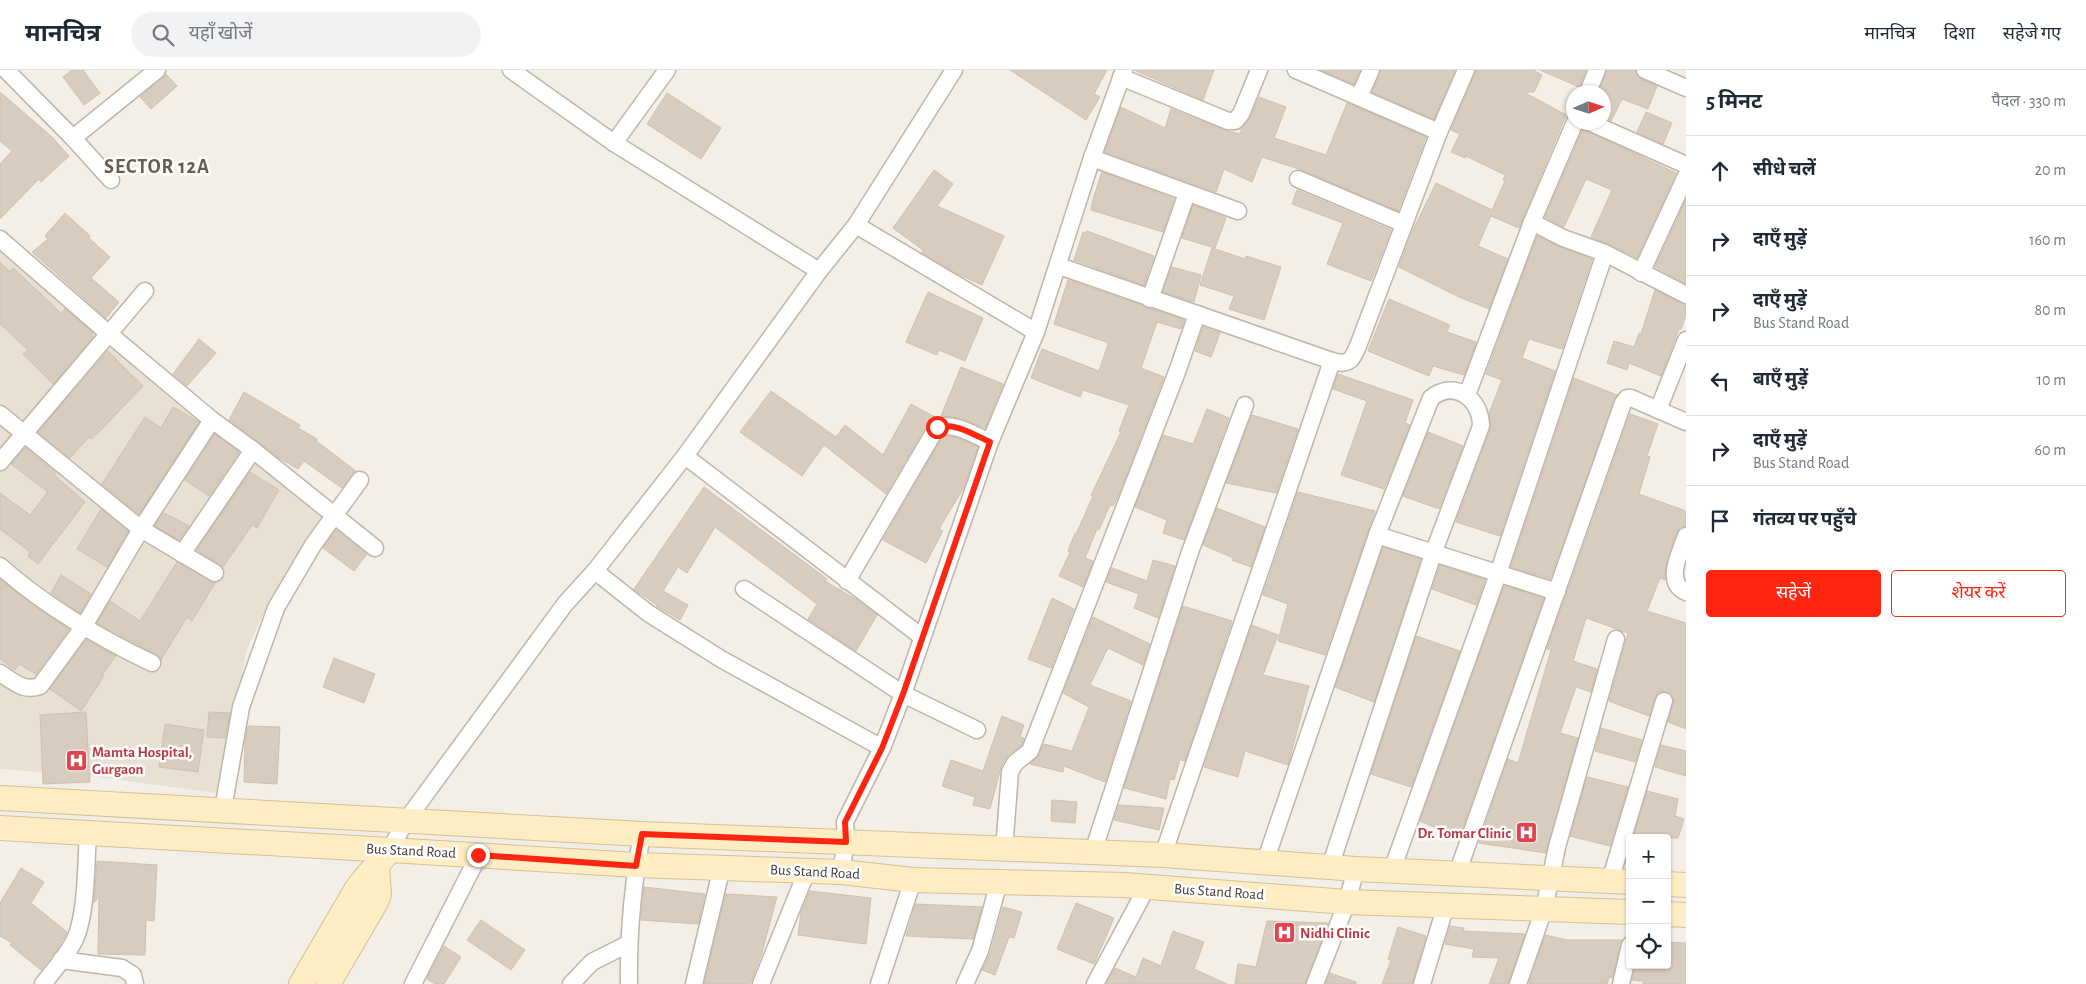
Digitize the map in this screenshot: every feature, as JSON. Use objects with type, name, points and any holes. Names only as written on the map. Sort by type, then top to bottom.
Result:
[{"type":"street","points":[[6,70],[73,138],[111,180]]},
{"type":"street","points":[[73,138],[157,70]]},
{"type":"street","points":[[511,70],[614,142],[819,271]]},
{"type":"street","points":[[614,142],[667,70]]},
{"type":"street","points":[[301,984],[362,880],[384,858],[405,822],[565,604],[596,571],[685,456],[819,271],[856,225],[954,70]]},
{"type":"street","points":[[841,872],[846,842],[845,822],[882,748],[903,694],[990,442],[1036,332],[1059,266],[1092,158],[1123,73],[1228,121],[1236,121],[1241,114],[1258,70]]},
{"type":"street","points":[[1296,70],[1439,132]]},
{"type":"street","points":[[1359,98],[1371,70]]},
{"type":"street","points":[[1059,266],[1332,361],[1342,364],[1348,362],[1354,356],[1439,132],[1466,70]]},
{"type":"street","points":[[1591,85],[1598,70]]},
{"type":"street","points":[[1644,70],[1686,88]]},
{"type":"street","points":[[1467,395],[1532,222],[1572,130]]},
{"type":"street","points":[[1607,130],[1686,165]]},
{"type":"street","points":[[1092,158],[1238,211]]},
{"type":"street","points":[[1640,273],[1686,176]]},
{"type":"street","points":[[1298,179],[1404,224]]},
{"type":"street","points":[[1150,299],[1187,192]]},
{"type":"street","points":[[1532,222],[1562,238],[1605,254],[1686,295]]},
{"type":"street","points":[[856,225],[1036,332]]},
{"type":"street","points":[[0,239],[212,420],[253,450],[375,548]]},
{"type":"street","points":[[1392,870],[1498,574],[1605,254]]},
{"type":"street","points":[[0,462],[144,291]]},
{"type":"street","points":[[1004,850],[1012,766],[1030,751],[1177,372],[1197,314]]},
{"type":"street","points":[[1658,410],[1686,340]]},
{"type":"street","points":[[1163,855],[1332,361]]},
{"type":"street","points":[[1266,862],[1377,535],[1431,398],[1438,392],[1457,391],[1467,395],[1479,409],[1482,426],[1433,554],[1330,867]]},
{"type":"street","points":[[1457,874],[1623,402],[1627,398],[1632,398],[1686,422]]},
{"type":"street","points":[[1093,852],[1190,552],[1245,406]]},
{"type":"street","points":[[0,414],[141,529],[215,573]]},
{"type":"street","points":[[0,673],[22,687],[31,690],[40,686],[84,626],[141,529],[212,420]]},
{"type":"street","points":[[847,582],[937,427],[946,425],[955,427],[990,442]]},
{"type":"street","points":[[182,554],[253,450]]},
{"type":"street","points":[[685,456],[847,582],[922,637]]},
{"type":"street","points":[[224,809],[241,707],[276,608],[313,544],[360,480]]},
{"type":"street","points":[[1377,535],[1557,592]]},
{"type":"street","points":[[1683,590],[1675,581],[1676,565],[1686,536]]},
{"type":"street","points":[[0,566],[16,580],[84,626],[152,663]]},
{"type":"street","points":[[596,571],[648,613],[721,659],[882,748]]},
{"type":"street","points":[[744,589],[903,694],[977,730]]},
{"type":"street","points":[[1518,984],[1544,909],[1549,878],[1616,639]]},
{"type":"street","points":[[1620,881],[1664,701]]},
{"type":"street","name":"Bus Stand Road","points":[[0,798],[224,809],[405,822],[1004,850],[1163,855],[1356,869],[1620,881]]},
{"type":"street","name":"Bus Stand Road","points":[[0,828],[88,832],[384,858],[478,855],[636,866],[722,867],[841,872],[912,880],[1136,886],[1347,902],[1626,912]]},
{"type":"street","points":[[43,984],[74,942],[82,916],[88,832]]},
{"type":"street","points":[[629,984],[628,944],[636,866],[642,834]]},
{"type":"street","points":[[1095,984],[1136,886],[1130,854]]},
{"type":"street","points":[[413,984],[478,855]]},
{"type":"street","points":[[328,984],[376,902],[379,894],[384,858]]},
{"type":"street","points":[[694,984],[722,867]]},
{"type":"street","points":[[1315,984],[1347,902],[1356,869]]},
{"type":"street","points":[[761,984],[807,871]]},
{"type":"street","points":[[878,984],[912,880]]},
{"type":"street","points":[[965,984],[980,951],[999,882]]},
{"type":"street","points":[[1671,884],[1686,885]]},
{"type":"street","points":[[1422,984],[1446,905]]},
{"type":"street","points":[[1671,914],[1686,915]]},
{"type":"street","points":[[570,984],[592,962],[628,944]]},
{"type":"street","points":[[61,960],[122,968],[133,975],[135,984]]},
{"type":"street","points":[[1621,984],[1626,962]]},
{"type":"shaded area","points":[[0,244],[118,353],[329,516],[287,570],[246,652],[222,794],[99,777],[0,769]]},
{"type":"building","points":[[72,70],[83,70],[100,93],[84,105],[63,77]]},
{"type":"building","points":[[1010,70],[1107,70],[1094,94],[1100,97],[1086,120]]},
{"type":"building","points":[[1134,70],[1214,70],[1203,100]]},
{"type":"building","points":[[1321,70],[1360,70],[1354,84]]},
{"type":"building","points":[[1381,70],[1455,70],[1434,119],[1372,92]]},
{"type":"building","points":[[1476,70],[1533,70],[1542,75],[1534,92],[1524,92],[1566,115],[1519,228],[1491,216],[1478,246],[1508,259],[1489,309],[1459,297],[1399,267],[1412,232],[1436,183],[1492,210],[1505,181],[1503,180],[1505,175],[1466,156],[1465,158],[1451,152],[1460,134],[1451,130]]},
{"type":"building","points":[[1540,70],[1586,70],[1580,85],[1574,85]]},
{"type":"building","points":[[1607,70],[1635,70],[1641,79],[1657,86],[1648,109],[1622,99],[1611,121],[1611,85],[1602,85]]},
{"type":"building","points":[[166,74],[177,86],[151,109],[140,97]]},
{"type":"building","points":[[0,92],[51,136],[69,156],[41,182],[39,179],[0,219],[0,164],[12,151],[0,141]]},
{"type":"building","points":[[667,93],[721,128],[701,159],[647,124]]},
{"type":"building","points":[[1259,97],[1286,107],[1274,138],[1326,155],[1347,103],[1426,137],[1398,211],[1305,171],[1262,157],[1252,182],[1224,169],[1216,192],[1105,152],[1121,107],[1165,128],[1171,109],[1224,130],[1240,134],[1250,118]]},
{"type":"building","points":[[1646,112],[1672,123],[1663,144],[1637,132]]},
{"type":"building","points":[[1583,130],[1676,173],[1637,258],[1591,237],[1612,190],[1586,179],[1564,227],[1545,217]]},
{"type":"building","points":[[934,170],[953,184],[937,206],[1004,236],[982,285],[958,274],[922,253],[923,250],[893,228]]},
{"type":"building","points":[[1102,172],[1174,199],[1163,232],[1091,210]]},
{"type":"building","points":[[1297,190],[1391,230],[1371,281],[1327,264],[1343,223],[1292,204]]},
{"type":"building","points":[[1686,200],[1686,284],[1655,267]]},
{"type":"building","points":[[1193,205],[1226,218],[1215,248],[1182,238]]},
{"type":"building","points":[[65,213],[110,257],[91,278],[119,302],[106,318],[32,252],[48,239],[45,236]]},
{"type":"building","points":[[1087,231],[1154,256],[1144,285],[1074,260],[1083,232],[1086,233]]},
{"type":"building","points":[[1537,236],[1592,259],[1562,349],[1529,339],[1522,358],[1555,371],[1500,536],[1456,522],[1490,430],[1489,413],[1502,380],[1486,374]]},
{"type":"building","points":[[1212,248],[1245,259],[1246,256],[1281,267],[1264,320],[1229,309],[1234,296],[1200,285]]},
{"type":"building","points":[[0,262],[10,272],[13,268],[61,313],[65,309],[93,333],[91,336],[93,337],[53,384],[23,354],[28,350],[0,324]]},
{"type":"building","points":[[1172,267],[1201,275],[1194,302],[1163,292]]},
{"type":"building","points":[[1068,280],[1184,320],[1181,329],[1157,322],[1141,368],[1164,377],[1117,499],[1113,506],[1110,505],[1099,530],[1097,529],[1085,558],[1093,561],[1083,587],[1059,576],[1070,552],[1068,551],[1075,533],[1093,496],[1091,495],[1121,432],[1119,431],[1129,405],[1083,390],[1080,397],[1031,378],[1042,349],[1099,371],[1108,344],[1054,324]]},
{"type":"building","points":[[1655,290],[1686,305],[1686,315],[1661,376],[1629,363],[1627,370],[1607,363],[1614,341],[1634,347],[1639,333],[1641,334]]},
{"type":"building","points":[[928,292],[983,318],[965,361],[939,350],[937,355],[906,342]]},
{"type":"building","points":[[1389,299],[1450,325],[1447,332],[1476,342],[1464,375],[1433,366],[1429,376],[1368,351]]},
{"type":"building","points":[[1203,327],[1220,333],[1211,357],[1195,351]]},
{"type":"building","points":[[199,339],[216,353],[187,386],[173,374]]},
{"type":"building","points":[[108,351],[143,386],[101,430],[91,439],[89,437],[70,458],[38,432]]},
{"type":"building","points":[[961,367],[1003,384],[985,428],[961,418],[941,416]]},
{"type":"building","points":[[1338,374],[1413,400],[1405,423],[1410,425],[1384,489],[1341,475],[1367,401],[1333,389]]},
{"type":"building","points":[[1574,378],[1617,395],[1550,579],[1511,567]]},
{"type":"building","points":[[771,391],[836,437],[845,425],[883,455],[911,404],[935,417],[928,422],[886,494],[824,445],[802,476],[740,432]]},
{"type":"building","points":[[244,392],[300,425],[298,428],[317,439],[316,441],[356,471],[342,488],[304,461],[298,469],[279,458],[229,420]]},
{"type":"building","points":[[173,407],[199,422],[139,514],[102,484],[145,417],[161,428]]},
{"type":"building","points":[[1207,409],[1229,418],[1184,540],[1163,533],[1167,520],[1135,507],[1163,435],[1193,444]]},
{"type":"building","points":[[1630,414],[1658,424],[1647,456],[1650,457],[1639,494],[1686,511],[1686,526],[1680,528],[1677,532],[1666,564],[1665,580],[1660,578],[1647,611],[1686,623],[1686,729],[1668,722],[1674,699],[1667,692],[1661,691],[1657,694],[1649,716],[1609,701],[1628,633],[1586,618],[1573,661],[1597,669],[1591,692],[1576,687],[1560,733],[1578,738],[1546,853],[1479,843],[1508,759],[1518,763],[1551,650],[1547,649]]},
{"type":"building","points":[[1252,415],[1298,429],[1276,493],[1226,483]]},
{"type":"building","points":[[1428,432],[1463,446],[1439,509],[1403,496]]},
{"type":"building","points":[[215,434],[239,452],[209,496],[185,480]]},
{"type":"building","points":[[943,436],[955,437],[978,447],[963,489],[939,529],[943,531],[926,563],[883,540]]},
{"type":"building","points":[[25,448],[56,473],[54,475],[85,502],[38,564],[28,556],[30,552],[0,529],[0,493],[30,515],[48,492],[11,464]]},
{"type":"building","points":[[250,472],[279,490],[257,528],[252,525],[223,567],[197,550]]},
{"type":"building","points":[[704,487],[827,579],[825,581],[857,600],[877,615],[856,651],[808,619],[817,604],[715,527],[687,573],[678,567],[663,591],[688,605],[680,620],[656,606],[634,589]]},
{"type":"building","points":[[1298,492],[1375,511],[1325,655],[1278,641],[1288,604],[1263,595]]},
{"type":"building","points":[[1217,508],[1265,527],[1251,567],[1232,560],[1233,558],[1203,545]]},
{"type":"building","points":[[101,509],[128,531],[107,567],[77,549]]},
{"type":"building","points":[[164,513],[189,526],[179,540],[155,526]]},
{"type":"building","points":[[336,530],[367,554],[354,571],[323,548]]},
{"type":"building","points":[[1383,547],[1421,559],[1374,702],[1335,687]]},
{"type":"building","points":[[1153,560],[1175,566],[1158,618],[1134,608],[1139,594],[1106,582],[1112,568],[1147,581]]},
{"type":"building","points":[[177,562],[215,583],[192,621],[187,617],[161,660],[156,654],[97,623],[110,601],[140,621]]},
{"type":"building","points":[[1440,565],[1485,580],[1476,605],[1432,589]]},
{"type":"building","points":[[61,575],[91,594],[80,613],[51,593]]},
{"type":"building","points":[[0,579],[28,602],[69,629],[36,674],[19,664],[15,670],[0,659]]},
{"type":"building","points":[[1504,586],[1544,598],[1459,838],[1420,821]]},
{"type":"building","points":[[1052,598],[1074,609],[1051,668],[1028,659]]},
{"type":"building","points":[[1183,606],[1232,621],[1185,761],[1180,760],[1174,780],[1170,779],[1166,799],[1124,788]]},
{"type":"building","points":[[1093,617],[1150,644],[1143,665],[1108,648],[1090,685],[1131,701],[1105,782],[1064,766],[1063,772],[1030,764],[1039,755],[1044,744],[1072,751],[1089,707],[1063,693]]},
{"type":"building","points":[[1252,625],[1278,635],[1263,675],[1309,686],[1288,765],[1245,751],[1238,777],[1204,767]]},
{"type":"building","points":[[1416,636],[1460,651],[1411,787],[1371,774]]},
{"type":"building","points":[[86,640],[116,656],[102,675],[104,676],[81,711],[50,689]]},
{"type":"building","points":[[334,658],[375,674],[364,703],[323,687]]},
{"type":"building","points":[[86,712],[90,782],[43,784],[40,715]]},
{"type":"building","points":[[209,712],[230,713],[225,738],[207,737]]},
{"type":"building","points":[[1002,716],[1024,725],[1020,737],[1024,738],[1022,745],[1008,755],[1001,767],[990,809],[973,805],[975,797],[942,786],[951,760],[983,771]]},
{"type":"building","points":[[165,724],[204,730],[198,772],[159,767]]},
{"type":"building","points":[[248,726],[280,727],[277,784],[244,782],[245,740]]},
{"type":"building","points":[[1601,728],[1642,740],[1635,762],[1595,751]]},
{"type":"building","points":[[1661,745],[1686,751],[1686,776],[1655,767]]},
{"type":"building","points":[[1587,777],[1628,787],[1610,846],[1570,836]]},
{"type":"building","points":[[1647,791],[1678,799],[1675,816],[1684,819],[1678,838],[1671,838],[1671,834],[1634,834]]},
{"type":"building","points":[[1052,800],[1077,802],[1075,823],[1051,821]]},
{"type":"building","points":[[1119,805],[1164,808],[1159,830],[1114,820]]},
{"type":"building","points":[[97,861],[157,865],[154,921],[146,920],[145,955],[98,954],[99,896],[94,903]]},
{"type":"building","points":[[21,868],[44,882],[31,903],[67,932],[58,948],[41,970],[10,945],[12,943],[0,936],[0,903]]},
{"type":"building","points":[[644,887],[705,894],[698,924],[641,920]]},
{"type":"building","points":[[810,891],[871,898],[866,944],[798,935],[801,913]]},
{"type":"building","points":[[726,894],[777,897],[761,956],[750,984],[704,984]]},
{"type":"building","points":[[1076,903],[1114,918],[1094,964],[1057,949]]},
{"type":"building","points":[[916,904],[982,907],[973,939],[906,936]]},
{"type":"building","points":[[1003,907],[1022,912],[1014,938],[1009,937],[995,975],[982,970],[990,954]]},
{"type":"building","points":[[481,920],[525,950],[511,970],[467,940]]},
{"type":"building","points":[[1267,921],[1328,923],[1305,984],[1235,984],[1238,964],[1256,967]]},
{"type":"building","points":[[1450,926],[1464,928],[1463,931],[1525,934],[1508,984],[1489,984],[1499,958],[1472,957],[1474,949],[1445,944]]},
{"type":"building","points":[[1398,927],[1426,936],[1412,984],[1382,984],[1391,960],[1388,959]]},
{"type":"building","points":[[1173,931],[1204,942],[1194,969],[1227,984],[1106,984],[1115,968],[1136,977],[1143,958],[1161,966]]},
{"type":"building","points":[[1545,935],[1567,940],[1622,940],[1612,978],[1609,977],[1607,984],[1529,984]]},
{"type":"building","points":[[1671,942],[1686,943],[1686,984],[1643,984],[1643,981],[1632,980],[1635,969],[1671,969]]},
{"type":"building","points":[[444,946],[461,957],[444,984],[435,984],[427,979]]},
{"type":"building","points":[[1330,973],[1356,982],[1356,984],[1326,984]]},
{"type":"place","name":"Mamta Hospital, Gurgaon","points":[[76,761]]},
{"type":"place","name":"Dr. Tomar Clinic","points":[[1527,833]]},
{"type":"place","name":"Nidhi Clinic","points":[[1284,933]]},
{"type":"district","name":"SECTOR 12A","points":[[157,167]]},
{"type":"route","points":[[478,855],[636,866],[642,834],[846,842],[845,822],[882,748],[903,694],[990,442],[955,427],[946,425],[937,427]]}]
